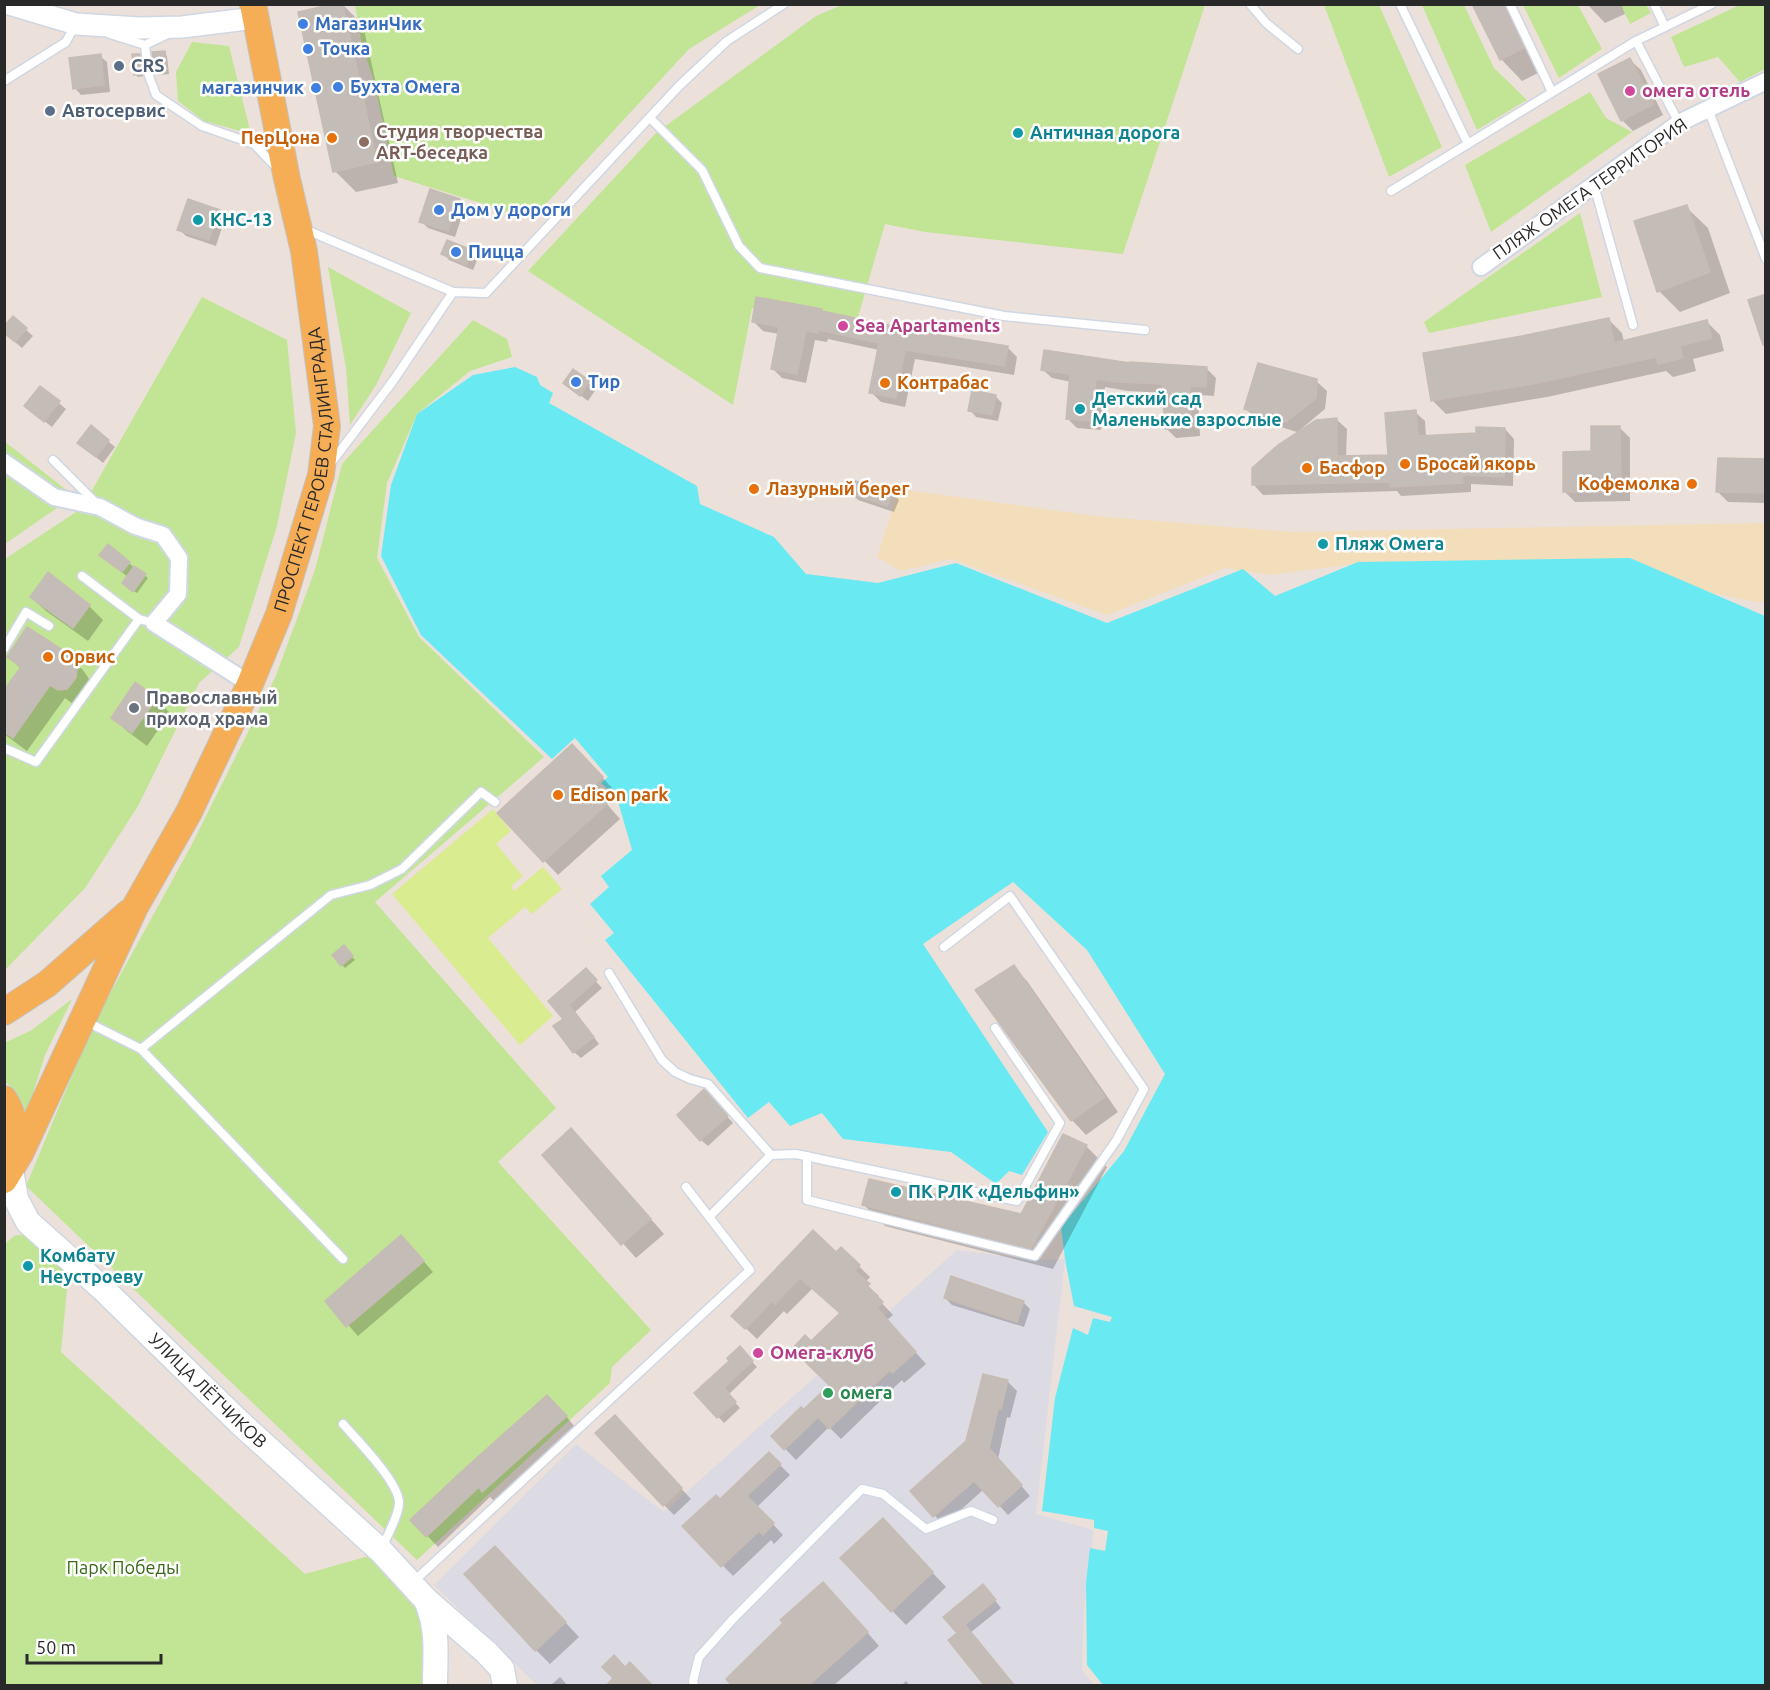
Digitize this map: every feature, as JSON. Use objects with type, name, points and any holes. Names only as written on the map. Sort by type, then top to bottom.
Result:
[{"type":"main road","name":"ПРОСПЕКТ ГЕРОЕВ СТАЛИНГРАДА","points":[[135,907],[189,812],[250,684],[279,614],[321,475],[327,426],[304,251],[287,179],[254,11]]},
{"type":"main road","points":[[4,1012],[47,984],[135,907]]},
{"type":"main road","points":[[8,1175],[20,1154],[135,907]]},
{"type":"main road","points":[[4,1099],[9,1106],[15,1132],[4,1200]]},
{"type":"main road","name":"УЛИЦА ЛЁТЧИКОВ","points":[[8,1175],[16,1199],[28,1222],[102,1288],[239,1422],[381,1551],[419,1592],[488,1654],[502,1669],[505,1686]]},
{"type":"main road","points":[[4,1215],[28,1222]]},
{"type":"main road","name":"УЛИЦА ЛЁТЧИКОВ","points":[[419,1592],[434,1618],[437,1638],[435,1677]]},
{"type":"main road","points":[[435,1677],[443,1655],[456,1646],[470,1646],[488,1654]]},
{"type":"street","points":[[9,4],[76,24],[139,28],[182,27],[254,11]]},
{"type":"street","name":"ПЛЯЖ ОМЕГА ТЕРРИТОРИЯ","points":[[1480,267],[1679,123],[1766,81]]},
{"type":"street","points":[[4,462],[54,497],[100,507],[135,526],[163,535],[179,558],[178,594],[147,621],[250,684]]},
{"type":"lane","points":[[299,227],[453,292],[486,293],[680,86],[727,41],[783,4]]},
{"type":"lane","points":[[1250,4],[1266,23],[1298,49]]},
{"type":"lane","points":[[1400,4],[1468,144]]},
{"type":"lane","points":[[1510,4],[1552,92]]},
{"type":"lane","points":[[1654,4],[1665,27]]},
{"type":"lane","points":[[1391,191],[1636,40],[1712,4]]},
{"type":"lane","points":[[4,81],[66,42],[76,24],[146,45],[182,27]]},
{"type":"lane","points":[[1636,40],[1679,123]]},
{"type":"lane","points":[[146,45],[148,73],[156,95],[202,126],[254,144],[287,179]]},
{"type":"lane","points":[[1708,109],[1766,259]]},
{"type":"lane","points":[[650,118],[702,170],[739,246],[760,268],[1004,316],[1145,330]]},
{"type":"lane","points":[[1594,184],[1633,325]]},
{"type":"lane","points":[[321,475],[393,381],[453,292]]},
{"type":"lane","points":[[53,460],[100,507]]},
{"type":"lane","points":[[4,748],[36,762],[147,621],[82,576]]},
{"type":"lane","points":[[4,649],[26,612],[49,626]]},
{"type":"lane","points":[[141,1049],[331,896],[370,885],[402,869],[481,792],[495,802]]},
{"type":"lane","points":[[807,1156],[807,1200],[1035,1256],[1116,1141],[1144,1089],[1010,896],[944,947]]},
{"type":"lane","points":[[609,973],[662,1060],[675,1072],[708,1084],[771,1155]]},
{"type":"lane","points":[[82,1020],[141,1049],[343,1259]]},
{"type":"lane","points":[[710,1216],[771,1155],[807,1156],[1017,1201],[1060,1123],[995,1028]]},
{"type":"lane","points":[[419,1592],[750,1270],[686,1187]]},
{"type":"lane","points":[[343,1424],[380,1467],[397,1492],[399,1503],[381,1551]]},
{"type":"lane","points":[[694,1686],[693,1681],[699,1657],[733,1619],[862,1489],[883,1494],[917,1524],[926,1529],[970,1511],[993,1520]]},
{"type":"shaded area","points":[[957,1250],[1035,1260],[1065,1259],[1036,1514],[1094,1530],[1084,1608],[1082,1670],[1094,1685],[537,1685],[434,1585],[576,1444],[664,1512]]},
{"type":"green space","points":[[355,4],[760,5],[689,49],[532,219],[394,176],[374,81],[362,45]]},
{"type":"green space","points":[[842,5],[1205,5],[1123,254],[925,232],[885,224],[858,317],[752,308],[733,405],[528,271],[656,133],[816,16]]},
{"type":"green space","points":[[1324,5],[1379,5],[1442,147],[1389,177]]},
{"type":"green space","points":[[1422,5],[1464,5],[1494,68],[1527,100],[1477,130]]},
{"type":"green space","points":[[1523,5],[1578,5],[1602,49],[1559,78]]},
{"type":"green space","points":[[1621,5],[1646,5],[1651,13],[1630,24]]},
{"type":"green space","points":[[1740,5],[1765,5],[1765,69],[1740,82],[1718,57],[1684,67],[1671,37]]},
{"type":"green space","points":[[192,42],[229,46],[251,134],[204,121],[178,101],[176,72]]},
{"type":"green space","points":[[1590,92],[1606,118],[1632,132],[1491,232],[1465,165]]},
{"type":"green space","points":[[1580,213],[1602,297],[1429,333],[1424,322]]},
{"type":"green space","points":[[328,267],[411,313],[376,385],[350,425],[346,368]]},
{"type":"green space","points":[[202,297],[287,340],[296,433],[277,526],[239,647],[199,683],[138,806],[85,888],[5,970],[5,559],[82,508]]},
{"type":"green space","points":[[473,320],[507,339],[512,357],[470,371],[417,414],[387,483],[377,558],[419,637],[544,757],[375,902],[556,1108],[498,1162],[651,1330],[612,1367],[610,1383],[417,1560],[26,1186],[94,1023],[190,848],[275,678],[315,570],[342,464]]},
{"type":"green space","points":[[4,441],[74,496],[5,544],[4,544]]},
{"type":"green space","points":[[493,809],[511,831],[496,844],[523,876],[511,886],[514,891],[543,867],[562,889],[532,914],[525,907],[488,938],[553,1016],[520,1045],[392,894]]},
{"type":"green space","points":[[72,999],[45,1055],[26,1115],[16,1092],[5,1081],[4,1043],[32,1030]]},
{"type":"green space","name":"Парк Победы","points":[[29,1233],[69,1267],[61,1352],[305,1574],[369,1556],[430,1616],[422,1685],[5,1686],[5,1244],[14,1236]]},
{"type":"sand","name":"Пляж Омега","points":[[899,489],[1096,516],[1291,532],[1765,523],[1765,600],[1760,603],[1646,579],[1369,562],[1270,575],[1226,568],[1107,615],[951,559],[901,571],[877,557]]},
{"type":"water","points":[[515,367],[537,377],[540,385],[553,393],[549,403],[697,486],[700,504],[774,537],[806,574],[878,583],[956,563],[1107,623],[1243,569],[1275,596],[1358,562],[1630,558],[1765,616],[1765,1685],[1103,1685],[1087,1665],[1086,1583],[1090,1548],[1105,1551],[1108,1531],[1094,1528],[1094,1520],[1042,1511],[1055,1398],[1073,1328],[1088,1335],[1093,1318],[1110,1322],[1112,1317],[1074,1306],[1061,1227],[1124,1151],[1165,1074],[1087,950],[1013,882],[923,944],[1048,1132],[1022,1175],[1009,1171],[996,1184],[951,1152],[843,1139],[822,1113],[790,1126],[769,1102],[748,1118],[605,940],[614,933],[590,904],[609,887],[601,876],[632,850],[617,798],[601,783],[608,777],[575,738],[552,759],[421,635],[381,556],[391,485],[417,414],[473,375]]},
{"type":"building","name":"Бухта Омега","points":[[343,4],[377,162],[333,172],[298,12]]},
{"type":"building","points":[[1472,4],[1503,4],[1524,48],[1500,60]]},
{"type":"building","points":[[165,51],[167,71],[155,73],[152,52]]},
{"type":"building","points":[[101,54],[104,85],[73,89],[69,58]]},
{"type":"building","points":[[132,54],[140,54],[142,74],[134,75]]},
{"type":"building","points":[[1630,58],[1654,104],[1621,121],[1598,74]]},
{"type":"building","name":"Дом у дороги","points":[[430,189],[460,199],[448,231],[419,222]]},
{"type":"building","name":"КНС-13","points":[[188,199],[220,210],[209,240],[177,230]]},
{"type":"building","points":[[1687,205],[1710,272],[1657,292],[1634,221]]},
{"type":"building","name":"Пицца","points":[[447,240],[472,250],[466,265],[441,254]]},
{"type":"building","points":[[1766,294],[1766,345],[1763,345],[1748,300]]},
{"type":"building","points":[[756,297],[822,309],[822,311],[927,333],[1008,346],[1004,366],[905,350],[896,398],[869,393],[879,343],[818,330],[818,333],[806,331],[797,374],[771,369],[779,327],[752,322]]},
{"type":"building","points":[[13,316],[27,328],[15,342],[4,333],[4,326]]},
{"type":"building","points":[[1609,318],[1614,343],[1707,320],[1712,338],[1680,346],[1683,358],[1658,364],[1656,357],[1533,384],[1431,401],[1423,353]]},
{"type":"building","points":[[1044,350],[1130,363],[1207,367],[1206,387],[1190,386],[1191,427],[1165,429],[1162,384],[1096,379],[1092,421],[1066,419],[1070,374],[1041,370]]},
{"type":"building","points":[[1258,363],[1317,379],[1316,398],[1286,422],[1244,409]]},
{"type":"building","name":"Тир","points":[[573,369],[590,381],[580,396],[563,383]]},
{"type":"building","points":[[40,386],[60,401],[44,422],[24,406]]},
{"type":"building","points":[[972,390],[996,395],[992,415],[968,411]]},
{"type":"building","points":[[1416,410],[1418,436],[1476,433],[1476,427],[1505,428],[1504,477],[1462,475],[1463,483],[1390,487],[1390,482],[1252,485],[1252,468],[1278,445],[1316,420],[1337,418],[1337,456],[1388,455],[1385,413]]},
{"type":"building","points":[[91,425],[109,440],[96,457],[77,443]]},
{"type":"building","points":[[1591,426],[1620,426],[1621,492],[1563,492],[1563,452],[1591,451]]},
{"type":"building","points":[[1718,458],[1766,459],[1766,493],[1716,492]]},
{"type":"building","points":[[855,481],[893,492],[887,506],[850,493]]},
{"type":"building","points":[[108,544],[130,562],[122,572],[99,555]]},
{"type":"building","points":[[134,566],[146,574],[133,592],[122,583]]},
{"type":"building","points":[[48,572],[90,605],[73,628],[30,597]]},
{"type":"building","points":[[27,627],[69,654],[77,667],[76,678],[67,689],[58,690],[50,685],[13,738],[4,732],[4,690],[21,667],[7,657]]},
{"type":"building","name":"Православный приход храма","points":[[135,682],[157,698],[132,733],[111,718]]},
{"type":"building","name":"Edison park","points":[[572,744],[603,777],[592,787],[607,804],[543,862],[497,813]]},
{"type":"building","points":[[344,945],[353,956],[341,966],[332,955]]},
{"type":"building","points":[[1014,965],[1105,1097],[1071,1121],[975,990]]},
{"type":"building","points":[[586,968],[597,980],[569,1005],[594,1037],[573,1053],[553,1026],[563,1019],[548,1001]]},
{"type":"building","points":[[704,1089],[728,1116],[700,1141],[677,1115]]},
{"type":"building","points":[[571,1128],[651,1219],[621,1245],[542,1155]]},
{"type":"building","name":"ПК РЛК «Дельфин»","points":[[1063,1134],[1087,1145],[1031,1249],[862,1205],[869,1179],[1021,1214]]},
{"type":"building","points":[[813,1230],[836,1252],[841,1247],[860,1265],[855,1271],[870,1284],[867,1286],[883,1302],[877,1308],[916,1352],[892,1373],[890,1370],[829,1429],[818,1417],[784,1450],[771,1436],[801,1407],[804,1409],[829,1385],[792,1349],[805,1335],[811,1341],[840,1313],[800,1278],[775,1304],[772,1301],[745,1329],[731,1316]]},
{"type":"building","points":[[401,1235],[424,1261],[346,1327],[325,1301]]},
{"type":"building","points":[[951,1276],[1024,1301],[1017,1322],[944,1298]]},
{"type":"building","points":[[740,1346],[753,1361],[724,1388],[736,1402],[717,1418],[694,1393],[729,1361],[727,1358]]},
{"type":"building","points":[[983,1374],[1008,1380],[1001,1409],[998,1409],[989,1448],[1022,1485],[998,1507],[974,1481],[933,1517],[910,1491],[966,1441]]},
{"type":"building","points":[[547,1395],[567,1416],[482,1492],[479,1487],[426,1537],[410,1520]]},
{"type":"building","points":[[615,1415],[682,1488],[663,1506],[595,1433]]},
{"type":"building","points":[[769,1452],[781,1464],[747,1496],[774,1523],[763,1535],[759,1531],[721,1567],[682,1526],[716,1495],[720,1499]]},
{"type":"building","points":[[883,1518],[933,1572],[891,1612],[840,1558]]},
{"type":"building","points":[[495,1546],[566,1622],[535,1651],[464,1574]]},
{"type":"building","points":[[823,1582],[868,1632],[808,1686],[732,1686],[726,1679],[783,1623],[780,1620]]},
{"type":"building","points":[[983,1584],[996,1600],[956,1632],[943,1617]]},
{"type":"building","points":[[966,1626],[1015,1686],[985,1686],[948,1640]]},
{"type":"building","points":[[614,1655],[625,1667],[630,1662],[653,1686],[606,1686],[613,1678],[602,1667]]},
{"type":"place","name":"МагазинЧик","points":[[303,24]]},
{"type":"place","name":"Точка","points":[[308,49]]},
{"type":"place","name":"CRS","points":[[119,66]]},
{"type":"place","name":"Бухта Омега","points":[[338,87]]},
{"type":"place","name":"магазинчик","points":[[316,88]]},
{"type":"place","name":"омега отель","points":[[1630,91]]},
{"type":"place","name":"Автосервис","points":[[50,111]]},
{"type":"place","name":"Античная дорога","points":[[1018,133]]},
{"type":"place","name":"ПерЦона","points":[[332,138]]},
{"type":"place","name":"Студия творчества ART-беседка","points":[[364,142]]},
{"type":"place","name":"Дом у дороги","points":[[439,210]]},
{"type":"place","name":"КНС-13","points":[[198,220]]},
{"type":"place","name":"Пицца","points":[[456,252]]},
{"type":"place","name":"Sea Apartaments","points":[[843,326]]},
{"type":"place","name":"Тир","points":[[576,382]]},
{"type":"place","name":"Контрабас","points":[[885,383]]},
{"type":"place","name":"Детский сад Маленькие взрослые","points":[[1080,409]]},
{"type":"place","name":"Бросай якорь","points":[[1405,464]]},
{"type":"place","name":"Басфор","points":[[1307,468]]},
{"type":"place","name":"Кофемолка","points":[[1692,484]]},
{"type":"place","name":"Лазурный берег","points":[[754,489]]},
{"type":"place","name":"Пляж Омега","points":[[1323,544]]},
{"type":"place","name":"Орвис","points":[[48,657]]},
{"type":"place","name":"Православный приход храма","points":[[134,708]]},
{"type":"place","name":"Edison park","points":[[558,795]]},
{"type":"place","name":"ПК РЛК «Дельфин»","points":[[896,1192]]},
{"type":"place","name":"Комбату Неустроеву","points":[[28,1266]]},
{"type":"place","name":"Омега-клуб","points":[[758,1353]]},
{"type":"place","name":"омега","points":[[828,1393]]}]
